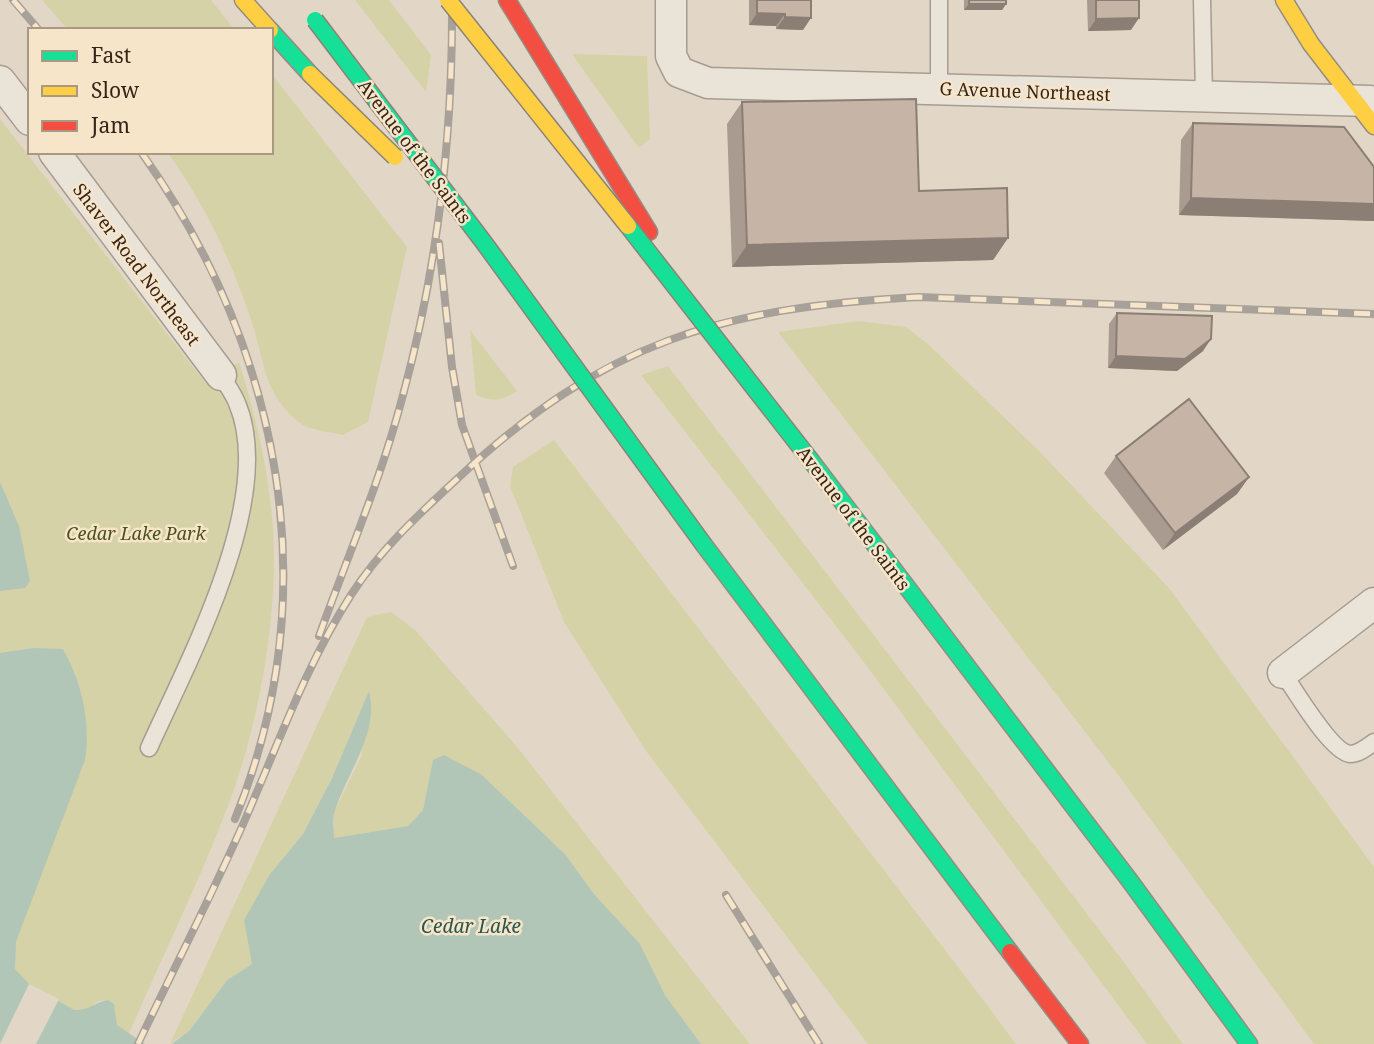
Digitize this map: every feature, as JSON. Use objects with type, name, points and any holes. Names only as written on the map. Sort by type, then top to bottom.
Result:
[{"type":"main road","points":[[243,0],[269,28]]},
{"type":"main road","name":"Avenue of the Saints","points":[[448,0],[695,309],[1130,881],[1249,1044]]},
{"type":"main road","points":[[507,0],[695,309]]},
{"type":"main road","points":[[1284,0],[1311,44],[1364,101],[1374,126]]},
{"type":"main road","name":"Avenue of the Saints","points":[[312,15],[485,244],[704,545],[1080,1044]]},
{"type":"main road","points":[[273,32],[310,74],[485,244]]},
{"type":"street","name":"G Avenue Northeast","points":[[671,0],[671,56],[679,72],[708,83],[1364,101]]},
{"type":"street","points":[[0,81],[28,117]]},
{"type":"street","name":"Shaver Road Northeast","points":[[55,154],[221,375]]},
{"type":"street","points":[[1283,673],[1374,603]]},
{"type":"lane","points":[[939,0],[939,89]]},
{"type":"lane","points":[[1202,0],[1204,96]]},
{"type":"lane","points":[[149,748],[228,570],[236,536],[246,466],[244,430],[237,403],[221,375]]},
{"type":"lane","points":[[1283,673],[1322,729],[1342,751],[1350,754],[1361,751],[1374,742]]},
{"type":"green space","points":[[42,0],[211,0],[233,28],[66,28]]},
{"type":"green space","points":[[355,0],[389,0],[431,55],[426,92]]},
{"type":"green space","points":[[572,54],[647,56],[650,139],[639,148]]},
{"type":"green space","points":[[273,76],[407,247],[368,422],[343,435],[313,429],[297,421],[277,398],[266,374],[235,276],[205,212],[168,154],[273,154]]},
{"type":"green space","name":"Cedar Lake Park","points":[[0,119],[207,385],[239,362],[256,424],[268,486],[273,529],[273,599],[264,672],[248,745],[215,839],[128,1036],[117,1025],[108,1000],[98,1001],[88,1009],[0,1044]]},
{"type":"green space","points":[[859,321],[906,327],[928,344],[1040,452],[1169,588],[1374,867],[1374,1044],[1314,1044],[1122,780],[778,332]]},
{"type":"green space","points":[[470,330],[517,391],[497,399],[476,395]]},
{"type":"green space","points":[[668,366],[1123,961],[1183,1044],[1147,1044],[860,657],[641,375]]},
{"type":"green space","points":[[554,440],[1016,1044],[868,1044],[646,751],[564,622],[510,486],[513,467]]},
{"type":"green space","points":[[391,612],[415,630],[518,748],[750,1044],[701,1044],[665,995],[640,944],[594,894],[565,854],[482,775],[433,761],[423,810],[408,826],[334,838],[334,812],[361,757],[371,701],[369,692],[332,778],[303,834],[270,874],[252,964],[227,980],[190,1030],[170,1044],[367,617]]},
{"type":"water","points":[[0,482],[19,526],[30,581],[25,588],[0,591]]},
{"type":"water","points":[[33,648],[63,649],[80,689],[86,717],[87,746],[85,760],[16,942],[15,969],[29,984],[74,1010],[108,1000],[114,1004],[117,1025],[145,1044],[0,1044],[0,653]]},
{"type":"water","name":"Cedar Lake","points":[[369,691],[370,722],[366,738],[334,814],[334,838],[408,826],[423,810],[433,760],[444,755],[482,775],[565,854],[594,894],[640,944],[665,995],[701,1044],[172,1044],[190,1030],[227,980],[252,964],[244,920],[270,874],[303,834],[332,778]]},
{"type":"pier","points":[[29,984],[59,999],[36,1044],[0,1044]]},
{"type":"building","points":[[757,0],[811,0],[811,18],[757,13]]},
{"type":"building","points":[[969,0],[1006,0],[1006,4],[969,4]]},
{"type":"building","points":[[1096,0],[1139,0],[1139,18],[1096,19]]},
{"type":"building","points":[[916,99],[919,191],[1007,188],[1008,238],[747,245],[742,102]]},
{"type":"building","points":[[1193,123],[1344,127],[1374,167],[1374,204],[1191,198]]},
{"type":"building","points":[[1117,313],[1212,316],[1211,339],[1185,359],[1116,356]]},
{"type":"building","points":[[1189,399],[1249,477],[1175,533],[1116,456]]},
{"type":"railway","points":[[13,0],[37,28]]},
{"type":"railway","points":[[319,636],[385,456],[403,395],[426,297],[446,149],[452,0]]},
{"type":"railway","points":[[142,154],[189,228],[228,307],[257,389],[275,474],[283,559],[279,646],[263,733],[235,819]]},
{"type":"railway","points":[[439,243],[452,367],[462,425],[513,566]]},
{"type":"railway","points":[[138,1044],[231,850],[306,678],[351,595],[387,548],[428,506],[511,432],[564,394],[616,364],[669,340],[724,323],[847,302],[918,297],[1374,314]]},
{"type":"railway","points":[[726,895],[819,1044]]},
{"type":"traffic: fast","points":[[315,20],[485,244],[704,545]]},
{"type":"traffic: fast","points":[[273,33],[310,74]]},
{"type":"traffic: fast","points":[[628,226],[812,462]]},
{"type":"traffic: fast","points":[[812,462],[1130,881],[1249,1044]]},
{"type":"traffic: fast","points":[[704,545],[1010,952]]},
{"type":"traffic: slow","points":[[243,0],[268,28]]},
{"type":"traffic: slow","points":[[448,0],[628,226]]},
{"type":"traffic: slow","points":[[1284,0],[1311,44],[1374,126]]},
{"type":"traffic: slow","points":[[310,74],[395,157]]},
{"type":"traffic: jam","points":[[507,0],[649,232]]},
{"type":"traffic: jam","points":[[1010,952],[1080,1044]]}]
